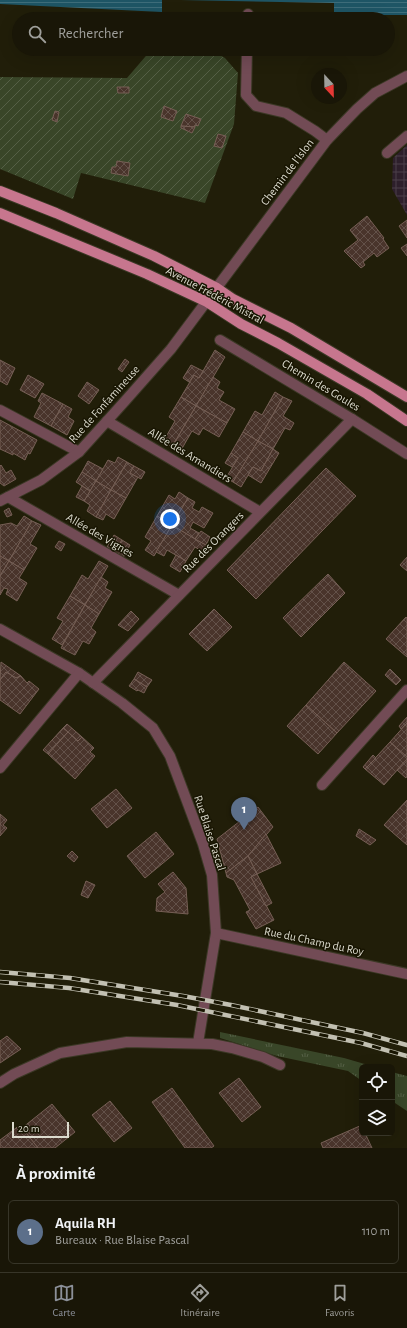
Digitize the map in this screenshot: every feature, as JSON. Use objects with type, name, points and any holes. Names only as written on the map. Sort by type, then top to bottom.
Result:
[{"type":"main road","name":"Avenue Frédéric Mistral","points":[[0,191],[56,213],[154,256],[217,288],[233,299],[291,328],[407,397]]},
{"type":"main road","name":"Avenue Frédéric Mistral","points":[[0,213],[148,274],[207,302],[241,324],[278,343],[367,394],[407,421]]},
{"type":"street","points":[[248,56],[246,95],[256,106],[286,113],[327,140]]},
{"type":"street","name":"Chemin de l'Islon","points":[[207,302],[327,140],[375,93],[407,76]]},
{"type":"street","points":[[387,153],[407,136]]},
{"type":"street","name":"Rue de Fonfamineuse","points":[[4,499],[41,480],[79,452],[171,349],[207,302]]},
{"type":"street","name":"Chemin des Goules","points":[[220,340],[352,419],[407,454]]},
{"type":"street","points":[[0,410],[79,452]]},
{"type":"street","name":"Rue des Orangers","points":[[93,683],[352,419]]},
{"type":"street","name":"Allée des Amandiers","points":[[107,421],[260,512]]},
{"type":"street","name":"Allée des Vignes","points":[[4,499],[179,595]]},
{"type":"street","name":"Rue Blaise Pascal","points":[[0,629],[79,674],[122,703],[153,728],[170,756],[203,844],[212,875],[216,933],[198,1043]]},
{"type":"street","points":[[0,768],[79,674]]},
{"type":"street","points":[[322,785],[407,690]]},
{"type":"street","name":"Rue du Champ du Roy","points":[[216,933],[407,974]]},
{"type":"street","points":[[0,1083],[14,1074],[60,1053],[127,1042],[212,1044],[262,1057],[280,1065]]},
{"type":"shaded area","points":[[407,145],[407,215],[392,189],[393,158]]},
{"type":"green space","points":[[146,56],[222,56],[238,73],[234,124],[205,203],[81,173],[73,199],[0,169],[0,77],[127,78]]},
{"type":"green space","points":[[220,1032],[344,1058],[365,1064],[359,1064],[359,1079],[348,1071],[277,1056],[220,1038]]},
{"type":"green space","points":[[395,1073],[407,1076],[407,1111],[395,1103]]},
{"type":"water","points":[[0,0],[162,0],[162,12],[0,4]]},
{"type":"water","points":[[181,0],[407,0],[407,15],[395,15],[395,12],[334,12],[334,3]]},
{"type":"building","points":[[117,87],[129,87],[129,93],[118,93]]},
{"type":"building","points":[[164,106],[177,111],[173,121],[161,117]]},
{"type":"building","points":[[55,111],[59,112],[57,122],[52,120]]},
{"type":"building","points":[[186,114],[201,119],[198,126],[181,126]]},
{"type":"building","points":[[181,126],[195,127],[192,133],[181,128]]},
{"type":"building","points":[[218,134],[226,136],[222,148],[214,146]]},
{"type":"building","points":[[117,161],[130,163],[128,176],[111,173],[112,167],[116,167]]},
{"type":"building","points":[[367,216],[384,238],[383,239],[389,248],[377,257],[374,253],[363,262],[365,265],[361,268],[344,251],[358,240],[350,230]]},
{"type":"building","points":[[407,220],[407,238],[399,226]]},
{"type":"building","points":[[407,244],[407,256],[401,248]]},
{"type":"building","points":[[215,350],[225,357],[196,406],[181,397],[194,375],[199,378]]},
{"type":"building","points":[[125,359],[129,362],[122,372],[118,369]]},
{"type":"building","points":[[0,360],[15,368],[7,385],[0,381]]},
{"type":"building","points":[[191,365],[203,371],[199,378],[194,375],[189,382],[183,378]]},
{"type":"building","points":[[28,375],[44,384],[35,398],[20,390]]},
{"type":"building","points":[[213,377],[220,382],[217,388],[224,392],[219,400],[235,409],[227,423],[196,406]]},
{"type":"building","points":[[87,382],[99,390],[89,404],[78,396]]},
{"type":"building","points":[[275,392],[283,397],[258,441],[243,432],[255,411],[262,415]]},
{"type":"building","points":[[42,393],[63,404],[51,426],[34,417],[41,403],[38,401]]},
{"type":"building","points":[[181,397],[196,406],[172,447],[163,442],[175,421],[169,417]]},
{"type":"building","points":[[283,397],[292,401],[283,416],[294,423],[290,430],[285,428],[273,449],[258,441]]},
{"type":"building","points":[[63,404],[72,409],[68,417],[74,421],[67,435],[51,426]]},
{"type":"building","points":[[196,406],[227,423],[219,437],[203,428],[199,435],[192,431],[180,452],[172,447]]},
{"type":"building","points":[[0,420],[37,440],[30,454],[28,453],[25,460],[13,453],[13,455],[0,449]]},
{"type":"building","points":[[243,432],[258,441],[233,482],[226,478],[238,458],[231,453]]},
{"type":"building","points":[[258,441],[273,449],[261,471],[253,467],[241,487],[233,482]]},
{"type":"building","points":[[273,449],[279,453],[261,483],[248,475],[253,467],[261,471]]},
{"type":"building","points":[[231,453],[238,458],[232,467],[225,463]]},
{"type":"building","points":[[118,457],[127,462],[111,490],[96,481],[108,460],[115,463]]},
{"type":"building","points":[[88,461],[103,469],[96,481],[82,472]]},
{"type":"building","points":[[127,462],[134,466],[130,473],[138,477],[126,498],[111,490]]},
{"type":"building","points":[[1,465],[6,473],[11,470],[16,479],[4,486],[0,483]]},
{"type":"building","points":[[134,466],[145,472],[141,479],[130,473]]},
{"type":"building","points":[[326,468],[356,496],[256,599],[227,570]]},
{"type":"building","points":[[82,472],[96,481],[90,491],[76,482]]},
{"type":"building","points":[[96,481],[111,490],[96,517],[87,511],[90,505],[84,501]]},
{"type":"building","points":[[82,486],[90,491],[84,501],[76,497]]},
{"type":"building","points":[[111,490],[126,498],[114,519],[106,514],[103,520],[96,517]]},
{"type":"building","points":[[179,492],[188,498],[172,525],[157,516],[169,495],[175,499]]},
{"type":"building","points":[[188,498],[195,502],[192,508],[199,512],[202,507],[213,513],[204,528],[193,522],[190,528],[199,533],[195,539],[172,525]]},
{"type":"building","points":[[9,508],[12,515],[7,517],[4,511]]},
{"type":"building","points":[[24,516],[32,521],[9,561],[0,556],[0,525],[11,523],[17,526]]},
{"type":"building","points":[[157,516],[172,525],[154,556],[145,550],[151,541],[145,537]]},
{"type":"building","points":[[32,521],[41,525],[30,544],[37,548],[24,570],[9,561]]},
{"type":"building","points":[[172,525],[210,547],[205,553],[195,547],[186,561],[167,550],[164,556],[156,552]]},
{"type":"building","points":[[201,531],[210,537],[206,545],[195,539]]},
{"type":"building","points":[[114,535],[122,540],[114,554],[106,549]]},
{"type":"building","points":[[122,540],[130,545],[123,558],[114,554]]},
{"type":"building","points":[[59,541],[65,544],[61,551],[55,547]]},
{"type":"building","points":[[176,555],[186,561],[180,572],[170,566]]},
{"type":"building","points":[[0,556],[9,561],[0,576]]},
{"type":"building","points":[[407,557],[407,571],[400,565]]},
{"type":"building","points":[[9,561],[24,570],[19,578],[27,583],[17,601],[6,594],[8,589],[4,588],[0,595],[0,576]]},
{"type":"building","points":[[99,561],[108,566],[85,605],[70,596],[82,575],[88,579]]},
{"type":"building","points":[[328,574],[345,593],[301,637],[283,618]]},
{"type":"building","points":[[101,577],[108,582],[105,588],[112,592],[99,614],[85,605]]},
{"type":"building","points":[[70,596],[85,605],[62,645],[52,639],[63,621],[57,618]]},
{"type":"building","points":[[85,605],[99,614],[91,628],[96,632],[89,644],[83,641],[75,655],[61,648]]},
{"type":"building","points":[[214,609],[232,627],[207,651],[189,634]]},
{"type":"building","points":[[131,611],[139,619],[128,631],[118,625]]},
{"type":"building","points":[[406,617],[407,618],[407,657],[386,639]]},
{"type":"building","points":[[1,662],[21,676],[16,678],[6,672],[0,680]]},
{"type":"building","points":[[344,662],[376,691],[337,733],[306,705]]},
{"type":"building","points":[[390,669],[401,680],[396,685],[385,675]]},
{"type":"building","points":[[6,672],[16,678],[21,676],[27,683],[29,681],[39,689],[20,714],[0,700],[0,680]]},
{"type":"building","points":[[138,672],[152,680],[147,687],[134,679]]},
{"type":"building","points":[[134,679],[147,687],[144,693],[129,686]]},
{"type":"building","points":[[306,705],[337,733],[318,754],[287,726]]},
{"type":"building","points":[[407,717],[407,723],[401,729],[399,726]]},
{"type":"building","points":[[407,723],[407,757],[390,742]]},
{"type":"building","points":[[67,724],[82,737],[78,741],[63,728]]},
{"type":"building","points":[[63,728],[68,732],[48,754],[43,750]]},
{"type":"building","points":[[68,732],[78,741],[82,737],[94,748],[90,752],[95,756],[75,779],[48,754]]},
{"type":"building","points":[[390,742],[407,757],[407,759],[384,785],[365,769]]},
{"type":"building","points":[[373,755],[376,758],[365,769],[363,767]]},
{"type":"building","points":[[407,759],[407,776],[406,778],[397,770]]},
{"type":"building","points":[[116,789],[132,808],[107,828],[91,809]]},
{"type":"building","points":[[407,800],[407,845],[384,825]]},
{"type":"building","points":[[258,807],[273,827],[248,856],[226,873],[217,839]]},
{"type":"building","points":[[0,814],[7,820],[3,825],[7,828],[0,836]]},
{"type":"building","points":[[359,829],[376,840],[370,845],[356,836]]},
{"type":"building","points":[[156,832],[174,854],[145,878],[127,856]]},
{"type":"building","points":[[266,834],[281,863],[257,874],[248,856]]},
{"type":"building","points":[[72,851],[78,857],[74,862],[67,856]]},
{"type":"building","points":[[248,856],[257,874],[251,877],[274,920],[256,929],[246,912],[250,910],[234,880],[227,877],[226,873]]},
{"type":"building","points":[[173,872],[186,888],[188,914],[156,911],[157,898],[165,892],[158,884]]},
{"type":"building","points":[[257,874],[272,903],[266,906],[251,877]]},
{"type":"building","points":[[86,881],[95,885],[88,898],[81,895]]},
{"type":"building","points":[[7,1036],[21,1049],[0,1063],[0,1041]]},
{"type":"building","points":[[239,1078],[261,1107],[242,1122],[219,1093]]},
{"type":"building","points":[[172,1088],[214,1146],[211,1148],[185,1148],[152,1102]]},
{"type":"building","points":[[110,1101],[132,1128],[114,1142],[92,1115]]},
{"type":"building","points":[[52,1104],[75,1132],[55,1148],[38,1148],[22,1128]]},
{"type":"building","points":[[20,1125],[38,1148],[0,1148],[0,1140]]},
{"type":"building","points":[[359,1126],[359,1136],[366,1136],[372,1148],[323,1148],[321,1143]]},
{"type":"railway","points":[[0,972],[70,978],[183,996],[363,1033],[407,1045]]},
{"type":"railway","points":[[0,982],[69,988],[177,1005],[361,1043],[407,1056]]},
{"type":"place","name":"Aquila RH","points":[[244,830]]}]
